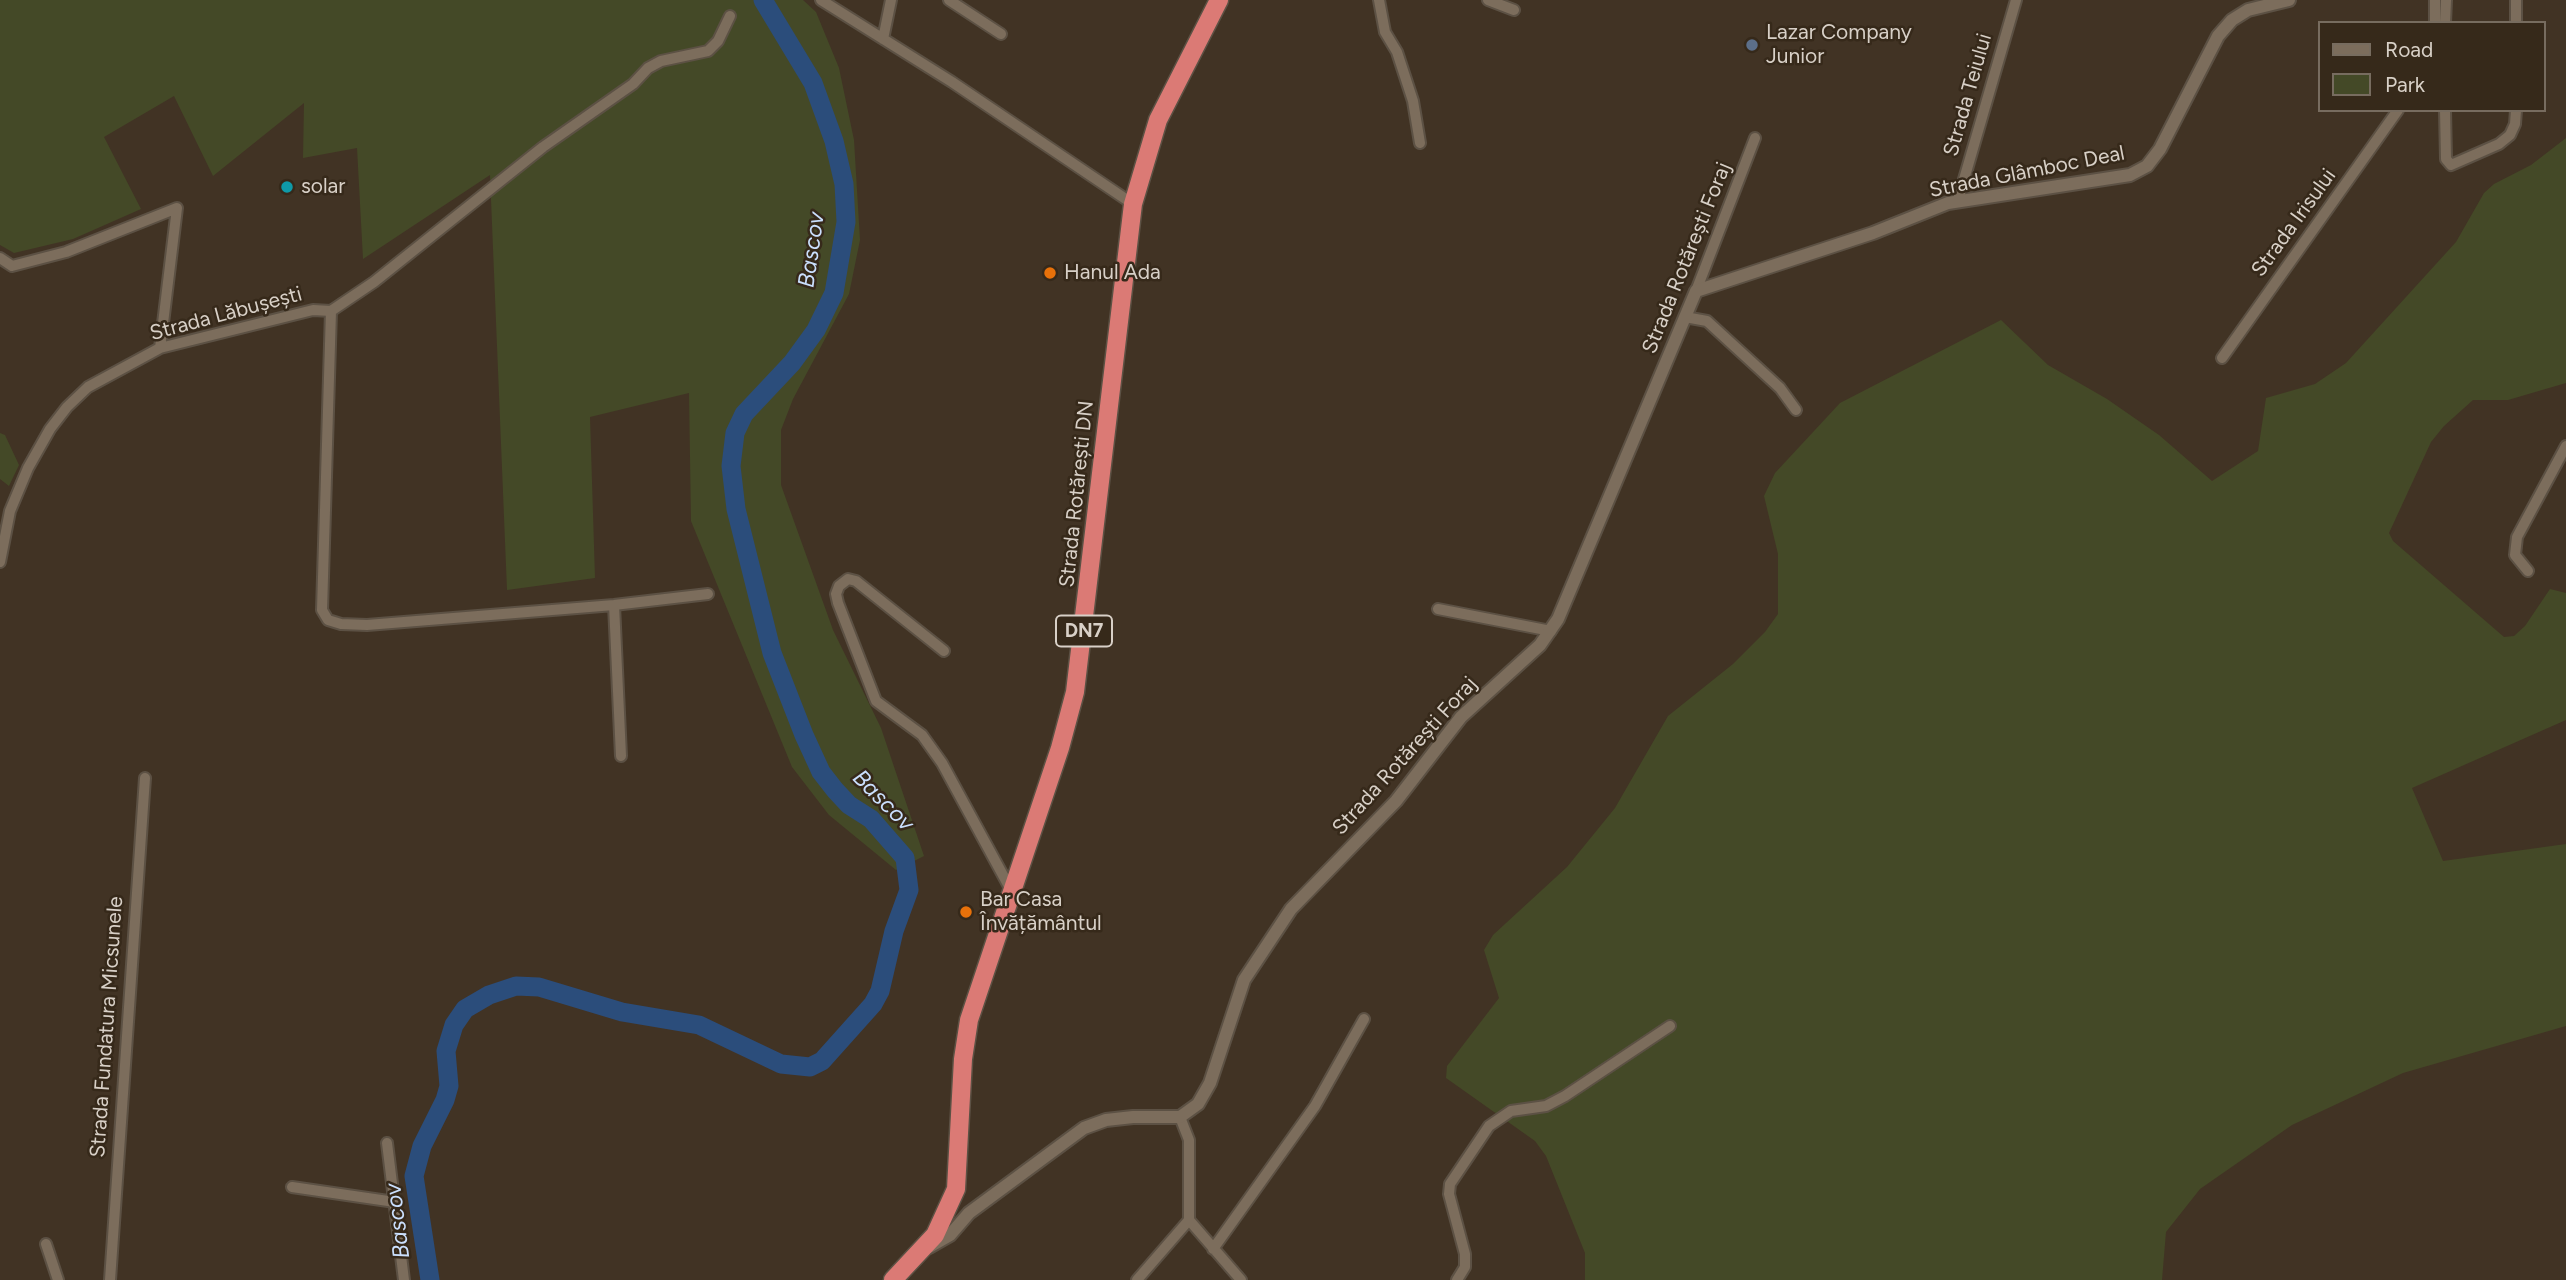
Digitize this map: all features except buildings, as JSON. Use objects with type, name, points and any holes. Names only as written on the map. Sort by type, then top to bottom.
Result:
[{"type":"highway","name":"DN7","points":[[1133,204],[1157,120],[1219,0]]},
{"type":"highway","name":"Strada Rotărești DN","points":[[893,1280],[923,1250],[944,1220],[956,1189],[969,1020],[1060,748],[1075,692],[1107,439],[1124,261],[1133,204]]},
{"type":"street","points":[[821,0],[883,38],[1133,204]]},
{"type":"street","points":[[883,38],[891,0]]},
{"type":"street","points":[[949,0],[1001,34]]},
{"type":"street","points":[[1379,0],[1385,32],[1397,52],[1413,101],[1420,143]]},
{"type":"street","points":[[1488,0],[1514,10]]},
{"type":"street","name":"Strada Teiului","points":[[1958,201],[2016,0]]},
{"type":"street","name":"Strada Glâmboc Deal","points":[[1696,291],[1873,233],[1958,201],[2130,175],[2147,166],[2160,149],[2218,36],[2232,20],[2248,10],[2289,0]]},
{"type":"street","points":[[2435,0],[2435,21]]},
{"type":"street","points":[[2445,21],[2446,0]]},
{"type":"street","points":[[2516,0],[2516,21]]},
{"type":"street","points":[[708,594],[614,605],[367,625],[328,620],[322,610],[331,311],[374,282],[543,146],[632,84],[649,68],[661,61],[708,51],[718,41],[730,16]]},
{"type":"street","name":"Strada Irisului","points":[[2222,358],[2397,112]]},
{"type":"street","points":[[2445,112],[2446,159],[2451,164],[2499,144],[2511,135],[2516,112]]},
{"type":"street","name":"Strada Rotărești Foraj","points":[[1180,1117],[1198,1104],[1205,1094],[1244,980],[1291,909],[1396,800],[1461,717],[1527,658],[1550,631],[1566,604],[1696,291],[1755,138]]},
{"type":"street","points":[[0,258],[12,266],[66,253],[177,208],[160,348]]},
{"type":"street","name":"Strada Lăbușești","points":[[0,562],[10,511],[50,429],[88,387],[160,348],[313,310],[331,311]]},
{"type":"street","points":[[1685,317],[1707,321],[1780,388],[1796,410]]},
{"type":"street","points":[[2528,571],[2515,555],[2517,537],[2566,446]]},
{"type":"street","points":[[944,652],[856,581],[848,579],[839,586],[836,594],[838,603],[876,701],[922,735],[942,763],[1011,890]]},
{"type":"street","points":[[614,605],[621,755]]},
{"type":"street","points":[[1438,608],[1550,631]]},
{"type":"street","name":"Strada Fundatura Micsunele","points":[[110,1280],[145,778]]},
{"type":"street","points":[[1213,1249],[1315,1107],[1364,1019]]},
{"type":"street","points":[[1457,1280],[1465,1267],[1465,1254],[1451,1204],[1450,1184],[1483,1132],[1511,1111],[1546,1106],[1565,1096],[1670,1026]]},
{"type":"street","points":[[923,1250],[950,1235],[968,1213],[1084,1128],[1106,1120],[1180,1117],[1189,1140],[1189,1220],[1241,1280]]},
{"type":"street","points":[[387,1143],[404,1280]]},
{"type":"street","points":[[292,1187],[395,1202]]},
{"type":"street","points":[[956,1189],[968,1213]]},
{"type":"street","points":[[1137,1280],[1189,1220]]},
{"type":"street","points":[[47,1244],[58,1280]]},
{"type":"green space","points":[[0,0],[803,0],[816,12],[839,68],[854,140],[860,240],[849,294],[793,399],[781,430],[781,485],[833,630],[881,728],[924,856],[896,870],[829,815],[792,767],[691,521],[689,393],[590,417],[595,578],[507,590],[490,175],[363,259],[357,148],[303,158],[304,103],[213,176],[174,96],[104,137],[141,209],[73,239],[14,253],[0,245]]},
{"type":"green space","points":[[2566,138],[2566,383],[2508,400],[2473,400],[2444,426],[2431,442],[2389,533],[2393,541],[2504,637],[2514,636],[2525,626],[2550,589],[2566,593],[2566,720],[2412,788],[2443,861],[2566,844],[2566,1026],[2403,1073],[2292,1125],[2200,1189],[2166,1232],[2162,1280],[1585,1280],[1585,1253],[1546,1156],[1535,1141],[1446,1078],[1447,1066],[1499,998],[1484,950],[1493,935],[1567,867],[1615,808],[1668,716],[1733,664],[1765,632],[1778,614],[1778,554],[1764,496],[1775,473],[1840,403],[2001,320],[2048,365],[2107,399],[2159,435],[2212,481],[2258,451],[2266,398],[2315,384],[2346,363],[2456,242],[2484,193],[2494,184],[2531,165]]},
{"type":"green space","points":[[0,433],[5,435],[19,465],[9,486],[0,479]]},
{"type":"waterway","name":"Bascov","points":[[430,1280],[414,1176],[422,1146],[445,1100],[449,1086],[446,1051],[454,1025],[465,1009],[489,995],[516,986],[539,987],[622,1012],[699,1025],[781,1064],[810,1067],[822,1061],[873,1004],[880,991],[894,931],[909,890],[905,858],[871,819],[849,805],[835,790],[821,772],[804,735],[772,653],[736,509],[731,466],[735,433],[744,414],[792,363],[816,330],[834,293],[846,222],[844,184],[834,141],[813,83],[763,0]]},
{"type":"place","name":"Lazar Company Junior","points":[[1752,45]]},
{"type":"place","name":"solar","points":[[287,187]]},
{"type":"place","name":"Hanul Ada","points":[[1050,273]]},
{"type":"place","name":"Bar Casa Învățământul","points":[[966,912]]}]
